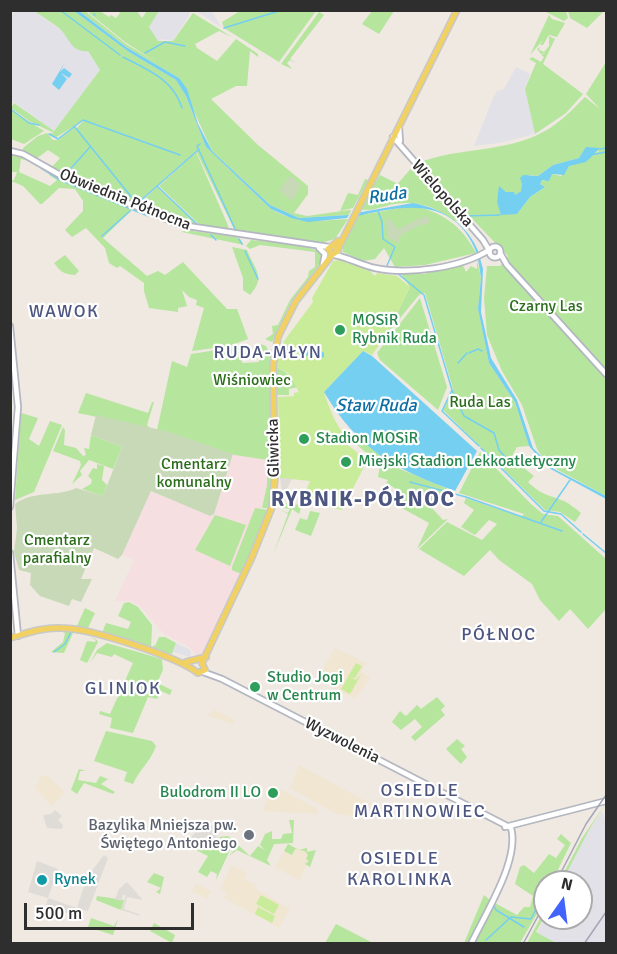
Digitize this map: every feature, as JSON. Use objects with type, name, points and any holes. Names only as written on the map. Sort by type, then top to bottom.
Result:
[{"type":"main road","name":"Gliwicka","points":[[203,664],[256,549],[274,498],[273,366],[278,337],[294,304],[341,238],[457,10]]},
{"type":"main road","points":[[390,144],[399,144],[399,125]]},
{"type":"main road","name":"Wielopolska","points":[[393,137],[483,240],[606,374]]},
{"type":"main road","name":"Obwiednia Północna","points":[[11,152],[176,223],[314,246],[333,251],[374,268],[409,271],[494,252]]},
{"type":"main road","points":[[314,246],[341,238]]},
{"type":"main road","points":[[314,246],[325,254],[322,267]]},
{"type":"main road","points":[[322,267],[333,259],[346,258]]},
{"type":"main road","points":[[10,326],[18,407],[10,507]]},
{"type":"main road","points":[[10,553],[18,636]]},
{"type":"main road","points":[[10,638],[48,628],[75,629],[168,658],[203,664]]},
{"type":"main road","points":[[168,658],[196,671],[203,664]]},
{"type":"main road","points":[[186,662],[203,664]]},
{"type":"main road","name":"Wyzwolenia","points":[[203,664],[222,679],[509,827]]},
{"type":"main road","points":[[471,944],[508,862],[509,827],[606,801]]},
{"type":"shaded area","points":[[15,11],[34,11],[60,29],[74,47],[88,51],[100,70],[54,131],[11,100],[11,17]]},
{"type":"shaded area","points":[[159,11],[188,11],[190,14],[173,41],[162,39],[158,41],[148,27]]},
{"type":"shaded area","points":[[196,11],[212,11],[221,27]]},
{"type":"shaded area","points":[[516,67],[530,74],[525,89],[535,134],[499,143],[474,146],[493,98],[497,91],[504,89]]},
{"type":"shaded area","points":[[233,454],[267,460],[267,485],[258,525],[242,575],[205,654],[196,655],[189,647],[164,634],[140,606],[130,601],[115,601],[134,560],[122,555],[151,491],[210,516],[214,514]]},
{"type":"shaded area","points":[[280,478],[292,479],[283,497],[278,496],[282,491]]},
{"type":"shaded area","points":[[176,643],[189,649],[190,657],[173,652]]},
{"type":"shaded area","points":[[335,648],[367,663],[361,671],[370,678],[355,699],[339,691],[339,688],[335,689],[317,680]]},
{"type":"shaded area","points":[[215,710],[235,720],[233,724],[207,715]]},
{"type":"shaded area","points":[[299,765],[371,804],[364,817],[337,814],[290,788]]},
{"type":"shaded area","points":[[40,776],[48,776],[65,792],[52,806],[35,785],[38,784]]},
{"type":"shaded area","points":[[272,785],[318,809],[318,814],[263,811]]},
{"type":"shaded area","points":[[55,810],[62,816],[58,820],[63,825],[62,829],[47,828],[43,815],[51,814]]},
{"type":"shaded area","points":[[602,811],[606,823],[606,943],[532,944],[538,930],[593,930],[593,870],[568,870],[589,830]]},
{"type":"shaded area","points":[[215,825],[218,830],[216,836],[224,840],[223,843],[208,840],[197,845],[191,837],[195,833],[195,827]]},
{"type":"shaded area","points":[[288,844],[299,850],[307,848],[309,861],[299,880],[275,867]]},
{"type":"shaded area","points":[[104,855],[108,858],[88,911],[83,910],[80,915],[76,915],[62,912],[63,909],[55,906],[50,912],[45,910],[48,898],[77,908],[87,877]]},
{"type":"shaded area","name":"Rynek","points":[[37,861],[58,869],[48,898],[28,892]]},
{"type":"shaded area","points":[[231,866],[247,873],[244,879],[256,885],[254,888],[290,909],[279,928],[224,898],[227,892],[221,889]]},
{"type":"shaded area","points":[[127,882],[143,900],[127,897],[124,909],[140,916],[121,910],[126,895],[123,895],[121,901],[115,899],[119,889]]},
{"type":"shaded area","points":[[196,884],[211,891],[207,899],[192,891]]},
{"type":"green space","points":[[34,11],[74,11],[129,52],[176,80],[186,96],[206,147],[271,209],[299,219],[317,221],[348,219],[335,239],[317,244],[236,233],[196,151],[135,205],[67,175],[80,158],[64,175],[39,160],[53,166],[60,158],[48,150],[36,159],[23,153],[23,148],[38,136],[47,133],[53,140],[58,140],[74,127],[76,129],[84,120],[55,138],[49,133],[54,133],[29,121],[11,108],[14,103],[54,131],[100,70],[88,51],[78,50],[59,28]]},
{"type":"green space","points":[[79,11],[85,11],[126,44],[158,63],[125,42],[89,13],[90,11],[100,11],[109,17],[111,15],[116,18],[120,13],[118,11],[137,11],[142,18],[147,11],[159,11],[149,27],[158,41],[173,41],[193,13],[232,37],[219,31],[195,44],[197,48],[217,61],[236,39],[258,54],[258,57],[250,51],[247,86],[236,86],[211,99],[258,145],[308,186],[308,194],[294,213],[285,211],[307,216],[351,210],[349,215],[299,218],[270,205],[212,151],[179,78],[126,47]]},
{"type":"green space","points":[[240,11],[316,11],[279,62],[224,28],[222,22]]},
{"type":"green space","points":[[372,11],[394,11],[379,34],[362,24]]},
{"type":"green space","points":[[544,11],[566,11],[568,18],[564,21]]},
{"type":"green space","points":[[568,11],[604,11],[587,28],[570,18]]},
{"type":"green space","points":[[319,12],[324,15],[290,59],[296,63],[290,60],[287,63],[292,69],[281,64]]},
{"type":"green space","points":[[549,15],[552,19],[565,23],[557,37],[549,35],[543,45],[540,45],[543,40],[530,55]]},
{"type":"green space","points":[[549,36],[555,39],[543,64],[583,94],[566,113],[535,134],[525,89],[536,63],[529,59],[532,57],[541,62],[544,57],[541,55],[545,53],[541,54],[537,49],[540,47],[539,50],[544,52],[549,46]]},
{"type":"green space","name":"Czarny Las","points":[[606,62],[606,496],[547,464],[537,449],[522,405],[502,371],[487,335],[484,298],[487,266],[500,266],[508,256],[418,163],[449,154],[497,147],[528,139],[555,125],[585,97],[600,109],[586,94]],"holes":[[[590,147],[599,151],[569,166],[561,176],[552,174],[544,181],[542,180],[540,184],[545,187],[530,197],[517,214],[502,212],[497,202],[500,189],[515,196],[521,191],[529,175],[538,176],[553,165],[579,158]]]},
{"type":"green space","points":[[11,110],[44,131],[24,144],[11,139]]},
{"type":"green space","points":[[196,152],[230,232],[202,227],[159,186]]},
{"type":"green space","points":[[10,154],[34,162],[21,159],[19,172],[50,186],[57,180],[49,175],[52,172],[134,208],[103,238],[147,276],[158,271],[165,275],[183,262],[227,309],[237,309],[248,339],[229,346],[192,351],[204,308],[196,305],[197,300],[189,297],[182,290],[187,306],[178,308],[178,312],[149,308],[144,283],[120,266],[117,268],[109,263],[105,248],[86,228],[72,237],[65,230],[83,211],[83,201],[75,189],[59,188],[40,204],[23,186],[11,181],[14,180],[17,172],[11,172]]},
{"type":"green space","points":[[414,165],[464,219],[454,221],[430,207],[413,203],[395,204],[370,210],[359,209],[380,175],[396,183],[394,188]]},
{"type":"green space","points":[[371,175],[353,208],[340,211],[348,193],[358,195],[365,179],[368,180]]},
{"type":"green space","points":[[290,176],[301,185],[292,201],[279,190]]},
{"type":"green space","points":[[157,187],[199,226],[166,218],[137,206]]},
{"type":"green space","points":[[410,206],[431,211],[449,221],[464,235],[476,253],[425,265],[395,267],[384,248],[375,259],[363,261],[343,252],[342,245],[356,216]]},
{"type":"green space","points":[[422,217],[429,217],[429,224],[420,225],[401,235],[399,243],[387,238],[386,220],[390,219],[398,229]]},
{"type":"green space","points":[[185,230],[237,237],[244,245],[182,232]]},
{"type":"green space","points":[[251,240],[300,245],[322,252],[323,260],[291,302],[272,342],[265,339],[273,334],[272,326],[278,325],[290,300],[308,277],[309,271],[315,267],[315,252],[260,245],[250,249],[246,246]]},
{"type":"green space","points":[[232,247],[247,250],[258,273],[255,289],[250,295],[243,290],[243,278]]},
{"type":"green space","points":[[65,255],[79,271],[75,275],[64,273],[54,263]]},
{"type":"green space","points":[[340,260],[370,271],[375,276],[377,273],[397,276],[410,287],[387,334],[372,355],[363,351],[324,392],[330,409],[346,437],[344,442],[358,453],[365,465],[342,510],[313,504],[313,500],[304,496],[310,481],[280,478],[278,397],[294,396],[294,393],[299,392],[288,373],[276,367],[284,341],[313,302],[312,298],[333,261]]},
{"type":"green space","name":"Ruda Las","points":[[477,260],[481,278],[478,309],[489,363],[515,402],[529,446],[517,447],[511,458],[534,476],[528,482],[537,490],[566,502],[581,513],[575,522],[560,512],[545,510],[443,410],[453,389],[425,293],[419,295],[387,334],[410,287],[400,273],[424,274],[462,263],[466,272],[471,266],[477,269]]},
{"type":"green space","points":[[420,298],[447,387],[438,410],[380,360],[377,353]]},
{"type":"green space","name":"Wiśniowiec","points":[[261,344],[266,346],[271,356],[272,484],[269,508],[262,508],[267,485],[267,460],[235,455],[157,430],[172,361],[187,367],[191,354],[242,346],[242,363],[259,362]]},
{"type":"green space","points":[[276,367],[289,375],[298,387],[289,389],[289,395],[277,395]]},
{"type":"green space","points":[[86,393],[148,413],[154,402],[147,425],[150,428],[78,413]]},
{"type":"green space","points":[[21,413],[38,418],[29,439],[39,446],[50,421],[62,425],[34,492],[15,500]]},
{"type":"green space","name":"Cmentarz komunalny","points":[[96,415],[169,432],[233,454],[214,514],[210,516],[151,491],[122,555],[118,559],[94,548],[81,579],[92,579],[81,602],[72,599],[69,606],[40,596],[30,585],[31,573],[19,570],[14,552],[17,528],[15,504],[30,497],[76,488],[103,496],[122,447],[91,435]]},
{"type":"green space","points":[[63,427],[65,430],[64,445],[76,448],[83,456],[86,455],[84,448],[89,449],[91,435],[122,447],[113,469],[89,460],[80,471],[82,475],[72,484],[81,465],[80,461],[53,451]]},
{"type":"green space","points":[[358,438],[400,469],[453,491],[451,497],[442,494],[430,506],[443,520],[448,519],[417,549],[429,523],[389,501],[398,490],[386,483],[388,480],[378,477],[380,465],[355,443]]},
{"type":"green space","points":[[480,452],[531,504],[543,514],[558,516],[606,559],[606,609],[588,629],[570,609],[559,621],[540,600],[532,584],[499,560],[490,550],[464,576],[419,549],[447,522],[482,540],[497,524],[489,520],[475,535],[461,527],[474,510],[464,503],[466,498],[521,517],[524,514],[459,493]]},
{"type":"green space","points":[[97,464],[104,466],[102,480],[107,485],[103,496],[82,489],[91,484],[92,480],[88,476],[93,468],[97,469]]},
{"type":"green space","points":[[283,503],[300,505],[301,508],[299,514],[292,509],[273,555],[288,514],[281,510],[288,513],[290,509],[283,508]]},
{"type":"green space","points":[[255,508],[268,510],[231,599],[229,598],[241,574],[232,570],[232,567]]},
{"type":"green space","points":[[310,511],[320,513],[311,536],[295,530],[300,518],[307,520]]},
{"type":"green space","points":[[215,515],[246,525],[230,566],[195,550]]},
{"type":"green space","points":[[129,602],[138,607],[152,625],[151,649],[102,633],[106,623],[128,629],[131,622],[118,616],[124,603]]},
{"type":"green space","points":[[85,608],[95,613],[88,628],[77,626]]},
{"type":"green space","points":[[57,630],[84,634],[73,633],[64,653],[51,652],[63,642],[65,633]]},
{"type":"green space","points":[[89,637],[96,639],[98,642],[87,663],[80,660],[87,641],[95,642],[96,640]]},
{"type":"green space","points":[[159,637],[165,637],[176,643],[172,654],[153,649]]},
{"type":"green space","points":[[107,643],[162,659],[163,670],[157,683],[172,690],[170,695],[161,691],[157,699],[148,697],[133,733],[110,728],[112,718],[99,714],[100,711],[110,714],[133,663],[114,654],[112,657],[97,653],[90,663],[97,650]]},
{"type":"green space","points":[[356,663],[362,666],[355,678],[350,677],[356,680],[362,673],[350,694],[341,689]]},
{"type":"green space","points":[[437,697],[445,706],[441,710],[445,715],[415,741],[411,737],[422,727],[415,719],[401,730],[392,722],[400,711],[406,716],[417,705],[421,709]]},
{"type":"green space","points":[[106,731],[152,741],[156,746],[133,784],[124,781],[127,772],[94,761]]},
{"type":"green space","points":[[457,739],[465,746],[461,749],[467,757],[461,764],[446,749]]},
{"type":"green space","points":[[79,769],[86,771],[80,771],[78,780],[96,783],[100,776],[108,779],[101,784],[115,792],[113,794],[84,783],[77,794],[71,790]]},
{"type":"green space","points":[[606,803],[568,870],[565,870],[582,838]]},
{"type":"green space","points":[[289,820],[294,820],[293,843],[274,844],[267,860],[271,866],[237,850],[229,856],[237,847],[219,837],[228,836],[250,856],[258,846],[265,850],[260,845],[265,834],[272,831],[272,839],[281,839],[283,834],[292,833]]},
{"type":"green space","points":[[561,834],[571,843],[558,870],[536,870],[549,854],[556,858],[565,845],[557,839]]},
{"type":"green space","points":[[211,839],[234,848],[230,850],[216,880],[217,874],[211,871],[207,877],[198,872],[208,856],[192,848]]},
{"type":"green space","points":[[288,844],[298,850],[295,849],[292,855],[284,851]]},
{"type":"green space","points":[[307,848],[307,852],[316,850],[310,867],[305,864],[309,861],[306,859],[308,855],[305,851],[299,850]]},
{"type":"green space","points":[[524,865],[533,872],[533,896],[515,884],[520,867]]},
{"type":"green space","points":[[154,873],[164,877],[160,894],[156,892],[161,888],[147,882]]},
{"type":"green space","points":[[261,895],[279,905],[274,914],[256,904]]},
{"type":"green space","points":[[484,895],[490,900],[469,943],[464,943]]},
{"type":"green space","points":[[97,896],[124,900],[121,910],[96,900]]},
{"type":"green space","points":[[533,896],[533,921],[520,943],[474,944],[493,902],[517,915],[524,907],[530,907]]},
{"type":"green space","points":[[258,907],[275,916],[272,923],[255,914]]},
{"type":"green space","points":[[91,918],[114,926],[118,919],[113,935],[88,927]]},
{"type":"green space","points":[[154,923],[175,935],[172,943],[150,931]]},
{"type":"green space","points":[[336,924],[373,943],[325,943]]},
{"type":"green space","points":[[534,930],[537,930],[536,932],[556,943],[527,943]]},
{"type":"water","points":[[74,11],[79,11],[126,47],[179,78],[187,89],[198,124],[212,151],[270,205],[299,218],[349,215],[347,218],[308,222],[291,218],[271,209],[206,147],[186,96],[176,80],[129,52]]},
{"type":"water","points":[[65,62],[60,72],[64,68],[72,74],[69,78],[61,73],[67,79],[59,90],[52,84]]},
{"type":"water","points":[[586,147],[600,148],[586,162],[569,166],[564,175],[552,174],[549,181],[542,180],[540,184],[545,187],[530,197],[517,214],[501,215],[497,202],[499,186],[506,192],[514,192],[515,195],[521,191],[520,178],[523,175],[538,176],[553,165],[579,158]]},
{"type":"water","points":[[413,203],[434,209],[453,219],[468,234],[479,253],[477,254],[467,235],[455,222],[441,213],[408,208],[390,209],[354,217],[356,213]]},
{"type":"water","points":[[480,258],[483,269],[481,312],[491,358],[517,400],[533,448],[554,469],[606,496],[606,499],[547,467],[529,446],[515,402],[489,363],[478,309],[481,278],[478,259]]},
{"type":"water","points":[[312,344],[324,353],[324,357],[317,360],[313,351],[307,356],[305,354],[304,346]]},
{"type":"water","name":"Staw Ruda","points":[[363,351],[372,356],[477,451],[455,491],[414,475],[379,455],[350,428],[324,392]]},
{"type":"waterway","points":[[60,10],[120,55]]},
{"type":"waterway","points":[[224,28],[282,10]]},
{"type":"waterway","points":[[145,53],[165,42],[185,46]]},
{"type":"waterway","points":[[123,57],[158,76],[172,90],[182,108]]},
{"type":"waterway","points":[[12,110],[29,123],[39,125]]},
{"type":"waterway","points":[[49,134],[58,139],[83,120],[180,155]]},
{"type":"waterway","points":[[74,126],[137,204]]},
{"type":"waterway","points":[[200,144],[197,146],[236,231]]},
{"type":"waterway","points":[[65,175],[90,147]]},
{"type":"waterway","points":[[600,149],[606,148]]},
{"type":"waterway","points":[[139,202],[198,150]]},
{"type":"waterway","points":[[590,155],[606,152]]},
{"type":"waterway","points":[[41,168],[60,180],[148,216]]},
{"type":"waterway","points":[[157,186],[198,225]]},
{"type":"waterway","points":[[102,236],[130,211]]},
{"type":"waterway","name":"Ruda","points":[[378,211],[382,222],[383,239],[395,247],[386,268]]},
{"type":"waterway","points":[[465,216],[500,215]]},
{"type":"waterway","points":[[211,235],[216,240]]},
{"type":"waterway","points":[[239,239],[242,244]]},
{"type":"waterway","points":[[245,251],[258,279]]},
{"type":"waterway","points":[[504,266],[520,284]]},
{"type":"waterway","points":[[397,273],[424,295],[452,390],[442,411],[479,446]]},
{"type":"waterway","points":[[523,287],[538,304]]},
{"type":"waterway","points":[[541,307],[602,373]]},
{"type":"waterway","points":[[469,353],[478,349],[482,351]]},
{"type":"waterway","points":[[458,363],[467,353]]},
{"type":"waterway","points":[[452,390],[464,416],[494,433],[499,450],[506,458]]},
{"type":"waterway","points":[[481,448],[544,511],[561,514],[581,532]]},
{"type":"waterway","points":[[541,522],[570,480]]},
{"type":"waterway","points":[[410,482],[466,497],[562,531]]},
{"type":"waterway","points":[[583,534],[606,553]]},
{"type":"waterway","points":[[54,652],[65,644],[71,632]]},
{"type":"waterway","points":[[494,906],[496,910],[524,927]]},
{"type":"waterway","points":[[486,940],[511,917],[531,919],[533,915]]},
{"type":"railway","points":[[562,870],[586,824],[606,795]]},
{"type":"railway","points":[[584,944],[606,912]]},
{"type":"railway","points":[[523,944],[533,925]]},
{"type":"place","name":"MOSiR Rybnik Ruda","points":[[340,330]]},
{"type":"place","name":"Stadion MOSiR","points":[[304,439]]},
{"type":"place","name":"Miejski Stadion Lekkoatletyczny","points":[[346,462]]},
{"type":"place","name":"Studio Jogi w Centrum","points":[[255,687]]},
{"type":"place","name":"Bulodrom II LO","points":[[273,793]]},
{"type":"place","name":"Bazylika Mniejsza pw. Świętego Antoniego","points":[[249,835]]},
{"type":"place","name":"Rynek","points":[[42,880]]},
{"type":"district","name":"WAWOK","points":[[64,312]]},
{"type":"district","name":"RUDA-MŁYN","points":[[268,353]]},
{"type":"district","name":"RYBNIK-PÓŁNOC","points":[[363,500]]},
{"type":"district","name":"PÓŁNOC","points":[[499,635]]},
{"type":"district","name":"GLINIOK","points":[[123,689]]},
{"type":"district","name":"OSIEDLE MARTINOWIEC","points":[[420,801]]},
{"type":"district","name":"OSIEDLE KAROLINKA","points":[[400,869]]},
{"type":"park label","name":"Cmentarz parafialny","points":[[57,550]]}]
